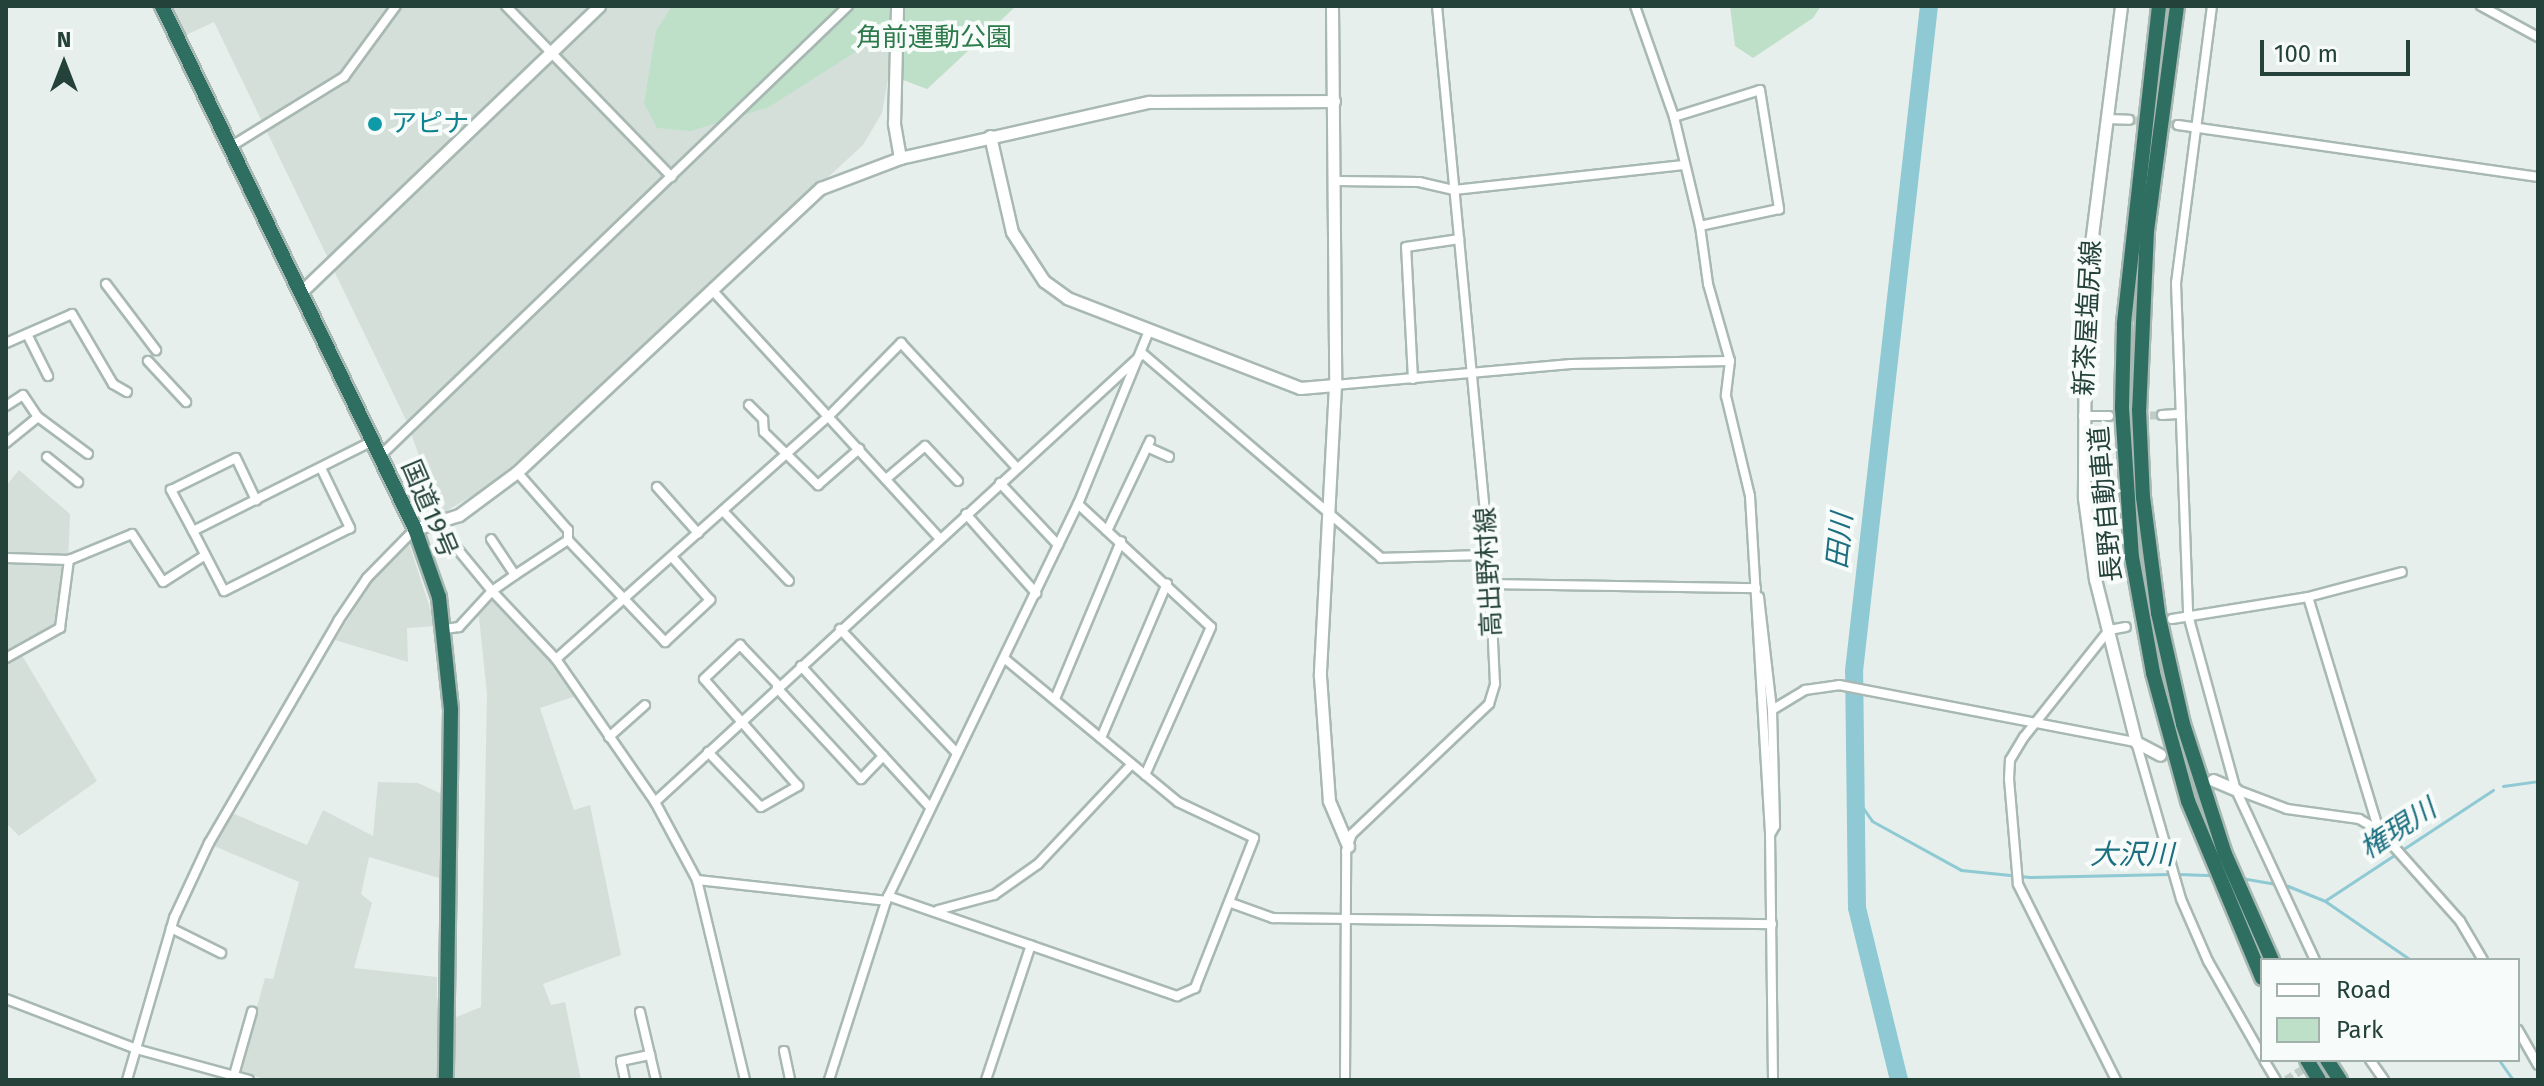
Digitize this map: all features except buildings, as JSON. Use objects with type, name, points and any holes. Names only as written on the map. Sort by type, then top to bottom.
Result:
[{"type":"highway","name":"国道19号","points":[[162,6],[415,529],[445,629],[451,710],[446,1080]]},
{"type":"highway","name":"長野自動車道","points":[[2159,6],[2125,309],[2126,497],[2153,673],[2206,851],[2260,974]]},
{"type":"highway","name":"長野自動車道","points":[[2177,6],[2146,244],[2139,410],[2143,497],[2170,670],[2225,854],[2271,958]]},
{"type":"highway","points":[[2308,1062],[2319,1080]]},
{"type":"highway","points":[[2328,1062],[2340,1080]]},
{"type":"street","points":[[230,147],[344,77],[396,6]]},
{"type":"street","points":[[506,6],[672,177]]},
{"type":"street","points":[[301,292],[599,6]]},
{"type":"street","points":[[380,456],[848,6]]},
{"type":"street","points":[[897,6],[894,123],[900,158]]},
{"type":"street","points":[[1332,6],[1337,181],[1335,385],[1320,676],[1329,801],[1348,846],[1345,1080]]},
{"type":"street","name":"高出野村線","points":[[1348,846],[1352,834],[1489,704],[1495,684],[1489,555],[1437,6]]},
{"type":"street","points":[[1635,6],[1674,117],[1700,226],[1708,284],[1730,361],[1726,396],[1750,496],[1770,833],[1773,1080]]},
{"type":"street","name":"新茶屋塩尻線","points":[[2121,6],[2085,289],[2084,498],[2095,579],[2136,742]]},
{"type":"street","points":[[2212,6],[2177,244],[2177,414],[2188,615],[2236,790],[2280,893],[2314,958]]},
{"type":"street","points":[[2481,6],[2538,37]]},
{"type":"street","points":[[1674,117],[1760,90],[1779,209],[1700,226]]},
{"type":"street","points":[[127,1080],[171,928],[209,843],[324,653],[338,621],[367,578],[415,529],[459,515],[517,472],[821,188],[900,158],[1149,102],[1334,101]]},
{"type":"street","points":[[2106,119],[2129,120]]},
{"type":"street","points":[[2178,125],[2195,125],[2538,177]]},
{"type":"street","points":[[990,136],[1012,232],[1044,281],[1067,298],[1300,388],[1571,364],[1730,361]]},
{"type":"street","points":[[1337,181],[1419,182],[1454,190],[1684,165]]},
{"type":"street","points":[[1413,379],[1406,247],[1459,239]]},
{"type":"street","points":[[106,284],[156,350]]},
{"type":"street","points":[[113,293],[122,286]]},
{"type":"street","points":[[713,291],[939,538]]},
{"type":"street","points":[[6,343],[72,314],[113,384],[127,392]]},
{"type":"street","points":[[829,1080],[887,899],[929,806],[1005,659],[1078,504],[1149,331]]},
{"type":"street","points":[[27,334],[48,376]]},
{"type":"street","points":[[556,659],[829,416],[901,343],[1017,468]]},
{"type":"street","points":[[655,802],[1142,353]]},
{"type":"street","points":[[1142,353],[1381,558],[1489,555]]},
{"type":"street","points":[[148,361],[186,402]]},
{"type":"street","points":[[6,406],[23,395],[38,417],[88,454]]},
{"type":"street","points":[[749,405],[763,419],[764,432],[818,485],[859,449]]},
{"type":"street","points":[[2162,415],[2177,414]]},
{"type":"street","points":[[2083,416],[2109,416]]},
{"type":"street","points":[[6,443],[38,417]]},
{"type":"street","points":[[193,531],[373,441]]},
{"type":"street","points":[[1107,530],[1148,444],[1169,457]]},
{"type":"street","points":[[886,479],[925,446],[958,481]]},
{"type":"street","points":[[47,457],[78,482]]},
{"type":"street","points":[[256,500],[236,458],[171,490],[224,591],[350,528],[321,468]]},
{"type":"street","points":[[517,472],[568,530],[568,540],[665,642],[710,600],[673,558]]},
{"type":"street","points":[[1000,483],[1058,545]]},
{"type":"street","points":[[657,487],[698,533]]},
{"type":"street","points":[[1078,504],[1167,583],[1211,627],[1145,775]]},
{"type":"street","points":[[723,511],[789,581]]},
{"type":"street","points":[[966,514],[1036,593]]},
{"type":"street","points":[[436,523],[492,591],[556,659],[655,802],[697,880],[745,1080]]},
{"type":"street","points":[[6,558],[69,560],[132,534],[163,582],[204,556]]},
{"type":"street","points":[[491,539],[515,575]]},
{"type":"street","points":[[445,629],[459,627],[492,591],[568,540]]},
{"type":"street","points":[[1055,699],[1121,541]]},
{"type":"street","points":[[6,658],[60,628],[69,560]]},
{"type":"street","points":[[2172,619],[2308,597],[2402,572]]},
{"type":"street","points":[[1101,738],[1167,583]]},
{"type":"street","points":[[1491,584],[1756,588]]},
{"type":"street","points":[[1756,588],[1772,710],[1775,826],[1770,833]]},
{"type":"street","points":[[2308,597],[2379,830]]},
{"type":"street","points":[[2116,1080],[2018,884],[2010,760],[2109,630],[2126,627]]},
{"type":"street","points":[[840,629],[957,753]]},
{"type":"street","points":[[708,752],[761,807],[798,786],[704,679],[740,645],[861,779],[883,756]]},
{"type":"street","points":[[697,880],[887,899],[937,911],[1184,996],[1195,988],[1254,838],[1178,802],[1005,659]]},
{"type":"street","points":[[801,666],[929,806]]},
{"type":"street","points":[[1772,710],[1805,690],[1839,685],[1887,690],[2037,724],[2136,742],[2160,755]]},
{"type":"street","points":[[609,737],[645,705]]},
{"type":"street","points":[[2136,742],[2176,880],[2208,961],[2260,1053]]},
{"type":"street","points":[[937,911],[994,895],[1038,864],[1132,764]]},
{"type":"street","points":[[2213,780],[2287,809],[2359,819],[2379,830],[2460,921],[2482,957]]},
{"type":"street","points":[[1231,903],[1273,918],[1772,924]]},
{"type":"street","points":[[171,928],[221,953]]},
{"type":"street","points":[[986,1080],[1031,945]]},
{"type":"street","points":[[6,999],[136,1049],[249,1080]]},
{"type":"street","points":[[234,1075],[252,1012]]},
{"type":"street","points":[[640,1012],[656,1080]]},
{"type":"street","points":[[2520,1034],[2538,1065]]},
{"type":"street","points":[[784,1051],[790,1080]]},
{"type":"street","points":[[625,1080],[621,1061],[650,1055]]},
{"type":"street","points":[[2265,1062],[2276,1080]]},
{"type":"street","points":[[2371,1062],[2384,1080]]},
{"type":"shaded area","points":[[172,6],[1016,6],[927,89],[889,74],[882,113],[863,145],[544,438],[490,485],[440,515],[407,422],[214,22],[186,35]]},
{"type":"shaded area","points":[[19,470],[70,514],[66,615],[60,628],[20,652],[97,781],[19,836],[6,823],[6,486]]},
{"type":"shaded area","points":[[408,541],[436,626],[407,628],[408,662],[335,640],[372,581]]},
{"type":"shaded area","points":[[493,598],[543,649],[576,696],[540,708],[574,810],[590,805],[621,955],[543,984],[551,1005],[565,1002],[581,1080],[455,1080],[454,1018],[481,1007],[487,694],[478,608]]},
{"type":"shaded area","points":[[378,782],[418,783],[442,794],[439,878],[369,857],[361,894],[372,903],[354,968],[437,977],[437,1080],[267,1080],[239,1071],[265,978],[273,979],[299,882],[214,846],[232,813],[307,845],[323,810],[373,836]]},
{"type":"green space","name":"角前運動公園","points":[[672,6],[1016,6],[927,89],[901,79],[901,23],[769,107],[691,131],[657,128],[644,103],[656,31]]},
{"type":"green space","points":[[1730,6],[1821,6],[1813,18],[1753,58],[1735,46]]},
{"type":"waterway","name":"田川","points":[[1899,1080],[1857,908],[1854,671],[1929,6]]},
{"type":"waterway","name":"権現川","points":[[2503,786],[2538,781]]},
{"type":"waterway","name":"権現川","points":[[2326,900],[2493,790]]},
{"type":"waterway","name":"大沢川","points":[[1856,798],[1872,821],[1961,870],[2030,877],[2170,874]]},
{"type":"waterway","name":"大沢川","points":[[2178,874],[2214,875]]},
{"type":"waterway","name":"大沢川","points":[[2241,878],[2288,886],[2325,901],[2408,958]]},
{"type":"waterway","name":"大沢川","points":[[2500,1062],[2513,1080]]},
{"type":"tunnel","points":[[2129,120],[2178,125]]},
{"type":"tunnel","points":[[2138,416],[2162,415]]},
{"type":"tunnel","points":[[2286,1080],[2315,1062]]},
{"type":"place","name":"アピナ","points":[[375,124]]}]
